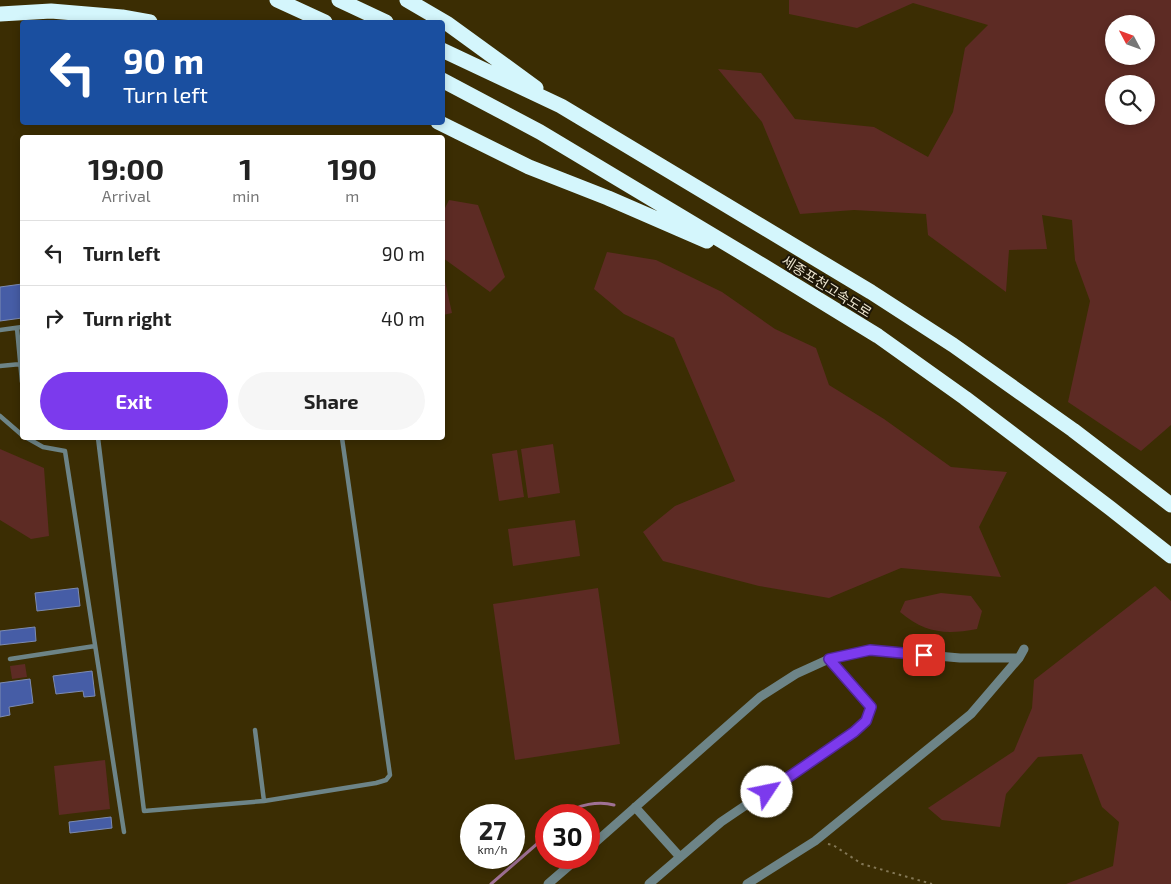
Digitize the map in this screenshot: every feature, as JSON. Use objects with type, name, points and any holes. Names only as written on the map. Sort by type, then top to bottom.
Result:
[{"type":"highway","points":[[277,0],[321,20]]},
{"type":"highway","points":[[339,0],[382,20]]},
{"type":"highway","points":[[407,0],[441,20]]},
{"type":"highway","points":[[0,14],[51,11],[122,16],[141,20]]},
{"type":"highway","points":[[445,22],[561,106]]},
{"type":"highway","name":"세종포천고속도로","points":[[445,51],[561,106],[871,292],[954,346],[1065,424],[1171,505]]},
{"type":"highway","name":"세종포천고속도로","points":[[445,82],[540,132],[762,264],[878,336],[965,398],[1171,556]]},
{"type":"highway","points":[[444,125],[530,167],[762,264]]},
{"type":"street","points":[[747,884],[815,841],[971,714],[1019,658],[1024,649]]},
{"type":"street","points":[[600,838],[760,697],[796,674],[829,659],[870,650],[960,658],[1019,658]]},
{"type":"street","points":[[649,884],[721,822],[797,772],[854,732],[866,721],[871,707],[829,659]]},
{"type":"street","points":[[635,807],[680,856]]},
{"type":"street","points":[[548,884],[565,869]]},
{"type":"lane","points":[[0,330],[20,327]]},
{"type":"lane","points":[[16,328],[20,357]]},
{"type":"lane","points":[[0,366],[20,364]]},
{"type":"lane","points":[[0,416],[20,433]]},
{"type":"lane","points":[[31,440],[43,447],[65,451],[124,832]]},
{"type":"lane","points":[[98,440],[144,811],[264,801],[376,783],[386,780],[390,776],[342,440]]},
{"type":"lane","points":[[10,659],[95,646]]},
{"type":"lane","points":[[255,730],[264,801]]},
{"type":"path","points":[[815,841],[833,845],[862,864],[932,884]]},
{"type":"shaded area","points":[[789,0],[1171,0],[1171,425],[1141,451],[1068,402],[1090,301],[1075,260],[1072,220],[1042,215],[1047,249],[1009,250],[1006,292],[928,235],[926,214],[854,210],[800,214],[762,122],[718,69],[761,73],[795,119],[874,127],[928,157],[953,112],[965,48],[988,25],[913,3],[857,28],[789,14]]},
{"type":"shaded area","points":[[449,200],[478,205],[505,277],[490,292],[445,259],[445,208]]},
{"type":"shaded area","points":[[607,252],[656,260],[722,292],[775,329],[816,348],[829,385],[884,419],[951,467],[1007,472],[979,527],[1001,577],[901,568],[829,598],[759,586],[663,561],[643,532],[675,506],[735,481],[674,338],[624,314],[594,289]]},
{"type":"shaded area","points":[[445,282],[452,313],[445,315]]},
{"type":"shaded area","points":[[553,444],[560,493],[528,498],[521,449]]},
{"type":"shaded area","points":[[0,449],[44,468],[49,536],[31,539],[0,520]]},
{"type":"shaded area","points":[[517,450],[524,497],[499,501],[492,454]]},
{"type":"shaded area","points":[[575,520],[580,556],[513,566],[508,529]]},
{"type":"shaded area","points":[[1155,586],[1171,601],[1171,884],[1066,884],[1113,866],[1119,822],[1102,807],[1082,754],[1038,757],[1006,794],[1000,827],[942,820],[928,808],[1014,751],[1032,708],[1034,680]]},
{"type":"shaded area","points":[[598,588],[620,744],[515,760],[493,604]]},
{"type":"shaded area","points":[[941,593],[971,596],[982,611],[977,629],[955,632],[936,631],[918,624],[900,612],[905,601]]},
{"type":"shaded area","points":[[25,664],[27,677],[12,679],[10,666]]},
{"type":"shaded area","points":[[105,760],[110,809],[59,815],[54,766]]},
{"type":"building","points":[[20,284],[20,318],[0,321],[0,287]]},
{"type":"building","points":[[78,588],[80,606],[37,611],[35,593]]},
{"type":"building","points":[[35,627],[36,641],[0,645],[0,631]]},
{"type":"building","points":[[92,671],[95,696],[84,697],[83,691],[56,694],[53,676]]},
{"type":"building","points":[[30,679],[33,703],[9,707],[10,715],[0,717],[0,683]]},
{"type":"building","points":[[111,817],[112,828],[70,833],[69,822]]},
{"type":"waterway","points":[[588,804],[602,803],[614,805]]},
{"type":"waterway","points":[[491,884],[535,846]]},
{"type":"route","points":[[767,792],[854,732],[866,721],[871,707],[829,659],[870,650],[924,655]]}]
